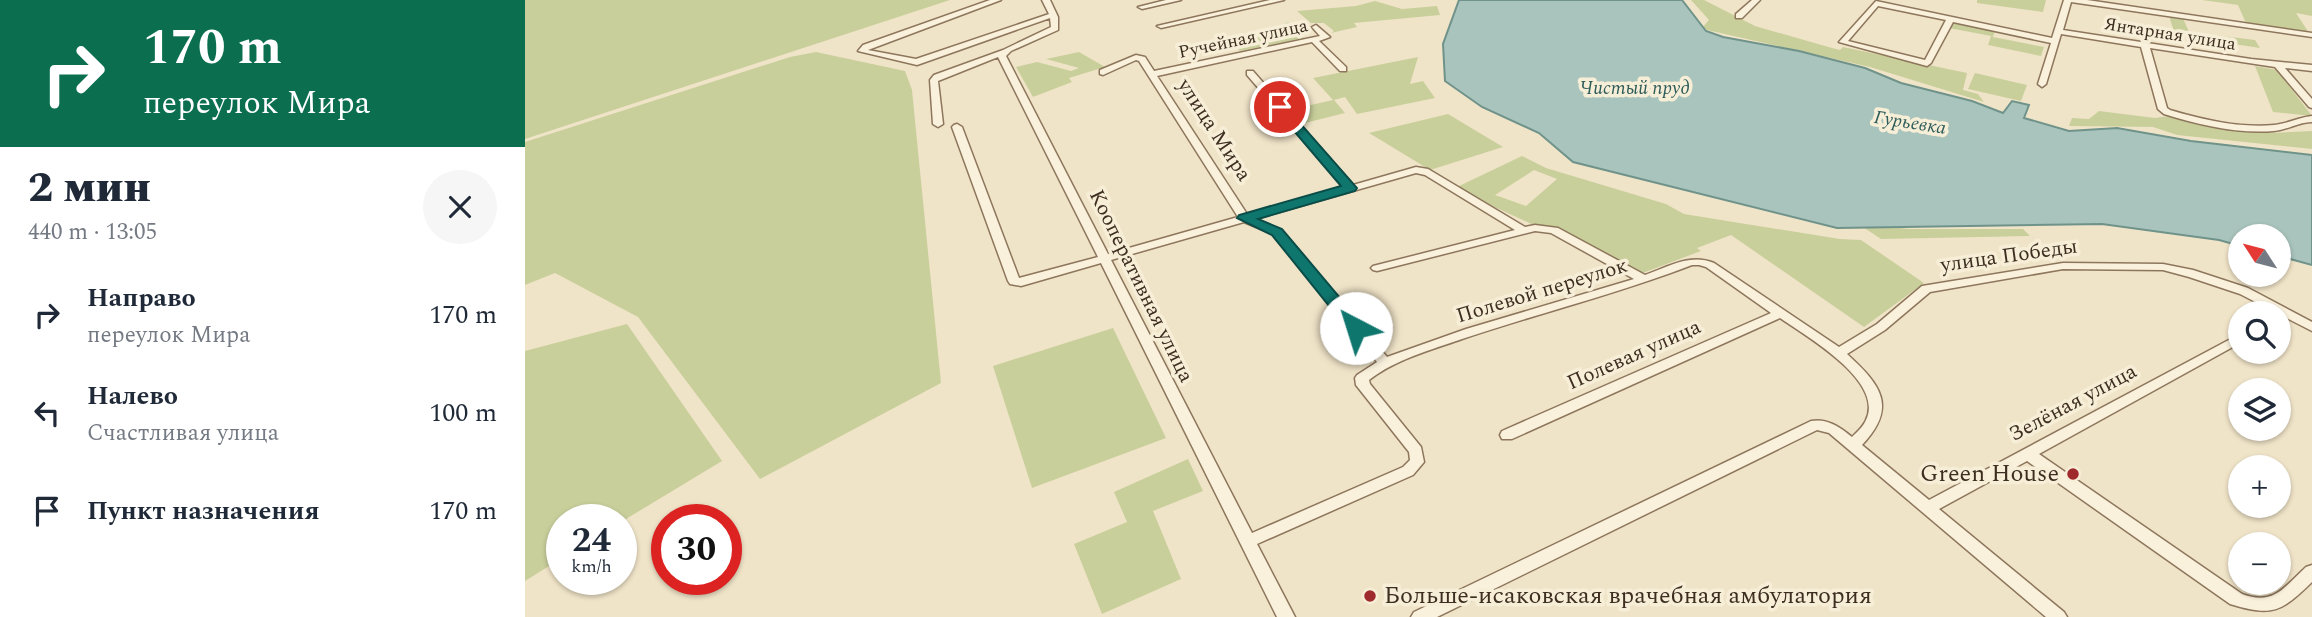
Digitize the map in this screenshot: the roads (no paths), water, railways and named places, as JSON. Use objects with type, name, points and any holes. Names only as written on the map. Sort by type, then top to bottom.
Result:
[{"type":"street","points":[[997,0],[862,50],[917,62],[1052,15]]},
{"type":"street","points":[[938,124],[934,80],[1055,28],[1046,0]]},
{"type":"street","points":[[1142,7],[1177,0]]},
{"type":"street","points":[[1161,26],[1280,0]]},
{"type":"street","points":[[1739,16],[1756,0]]},
{"type":"street","points":[[2042,84],[2055,36],[2070,0],[2312,35]]},
{"type":"street","name":"Янтарная улица","points":[[1951,19],[1927,63],[1845,44],[1843,40],[1876,4],[2055,36],[2312,68]]},
{"type":"street","name":"Ручейная улица","points":[[1153,74],[1326,37],[1316,27]]},
{"type":"street","points":[[1314,40],[1343,69]]},
{"type":"street","points":[[2145,46],[2163,109],[2176,115],[2257,129],[2281,128],[2293,121],[2312,119]]},
{"type":"street","name":"Кооперативная улица","points":[[1003,52],[1002,56],[1286,617]]},
{"type":"street","points":[[1103,72],[1136,57],[1142,59],[1153,74]]},
{"type":"street","points":[[2279,66],[2312,105]]},
{"type":"street","points":[[1250,73],[1350,188]]},
{"type":"street","name":"улица Мира","points":[[1153,74],[1244,218]]},
{"type":"street","points":[[957,127],[1014,281],[1021,282],[1416,170],[1429,172],[1521,229]]},
{"type":"street","points":[[1244,218],[1277,232],[1385,363],[1362,378],[1363,385],[1416,451],[1417,462],[1408,471],[1247,542]]},
{"type":"street","points":[[1377,268],[1521,229],[1554,230],[1645,280]]},
{"type":"street","name":"Полевой переулок","points":[[1385,363],[1502,320],[1645,280],[1690,262],[1700,261],[1710,265],[1779,314]]},
{"type":"street","name":"улица Победы","points":[[1839,353],[1881,327],[1926,289],[2063,266],[2163,267],[2193,274],[2244,291],[2312,327]]},
{"type":"street","points":[[1779,314],[1839,353],[1858,371],[1869,387],[1877,409],[1873,422],[1853,445]]},
{"type":"street","name":"Полевая улица","points":[[1507,435],[1779,314]]},
{"type":"street","name":"Зелёная улица","points":[[1928,508],[2228,345]]},
{"type":"street","points":[[1420,617],[1816,425],[1833,429],[2058,617]]},
{"type":"street","points":[[2028,454],[2225,592],[2255,608],[2272,608],[2312,572]]},
{"type":"water","name":"Чистый пруд","points":[[1459,0],[1682,0],[1706,31],[1723,37],[1799,51],[1865,68],[1901,83],[1972,101],[2003,113],[2012,101],[2029,105],[2024,118],[2069,131],[2117,128],[2191,141],[2312,155],[2312,265],[2291,259],[2291,224],[2228,224],[2228,243],[2102,224],[1837,228],[1573,162],[1539,133],[1482,107],[1445,81],[1443,44]]},
{"type":"place","name":"Green House","points":[[2073,474]]},
{"type":"place","name":"Больше-исаковская врачебная амбулатория","points":[[1370,596]]},
{"type":"water label","name":"Гурьевка","points":[[1910,123]]}]
